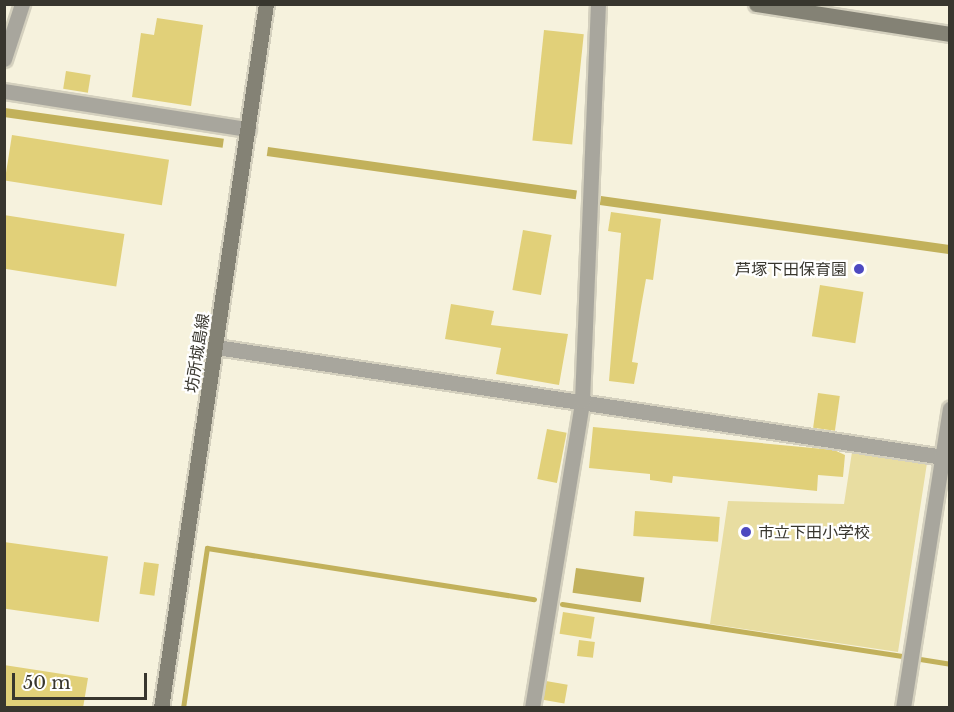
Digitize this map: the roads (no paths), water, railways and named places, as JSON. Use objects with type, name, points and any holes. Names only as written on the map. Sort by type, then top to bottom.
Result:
[{"type":"main road","name":"坊所城島線","points":[[161,708],[266,4]]},
{"type":"main road","points":[[756,4],[950,34]]},
{"type":"street","points":[[4,59],[22,4]]},
{"type":"street","points":[[532,708],[582,401],[598,4]]},
{"type":"street","points":[[4,91],[248,129]]},
{"type":"street","points":[[216,347],[946,457]]},
{"type":"street","points":[[903,708],[946,457],[950,409]]},
{"type":"waterway","points":[[183,708],[207,548],[534,599]]},
{"type":"waterway","points":[[562,604],[902,656]]},
{"type":"waterway","points":[[920,659],[950,664]]},
{"type":"place","name":"芦塚下田保育園","points":[[859,269]]},
{"type":"place","name":"市立下田小学校","points":[[746,532]]}]
